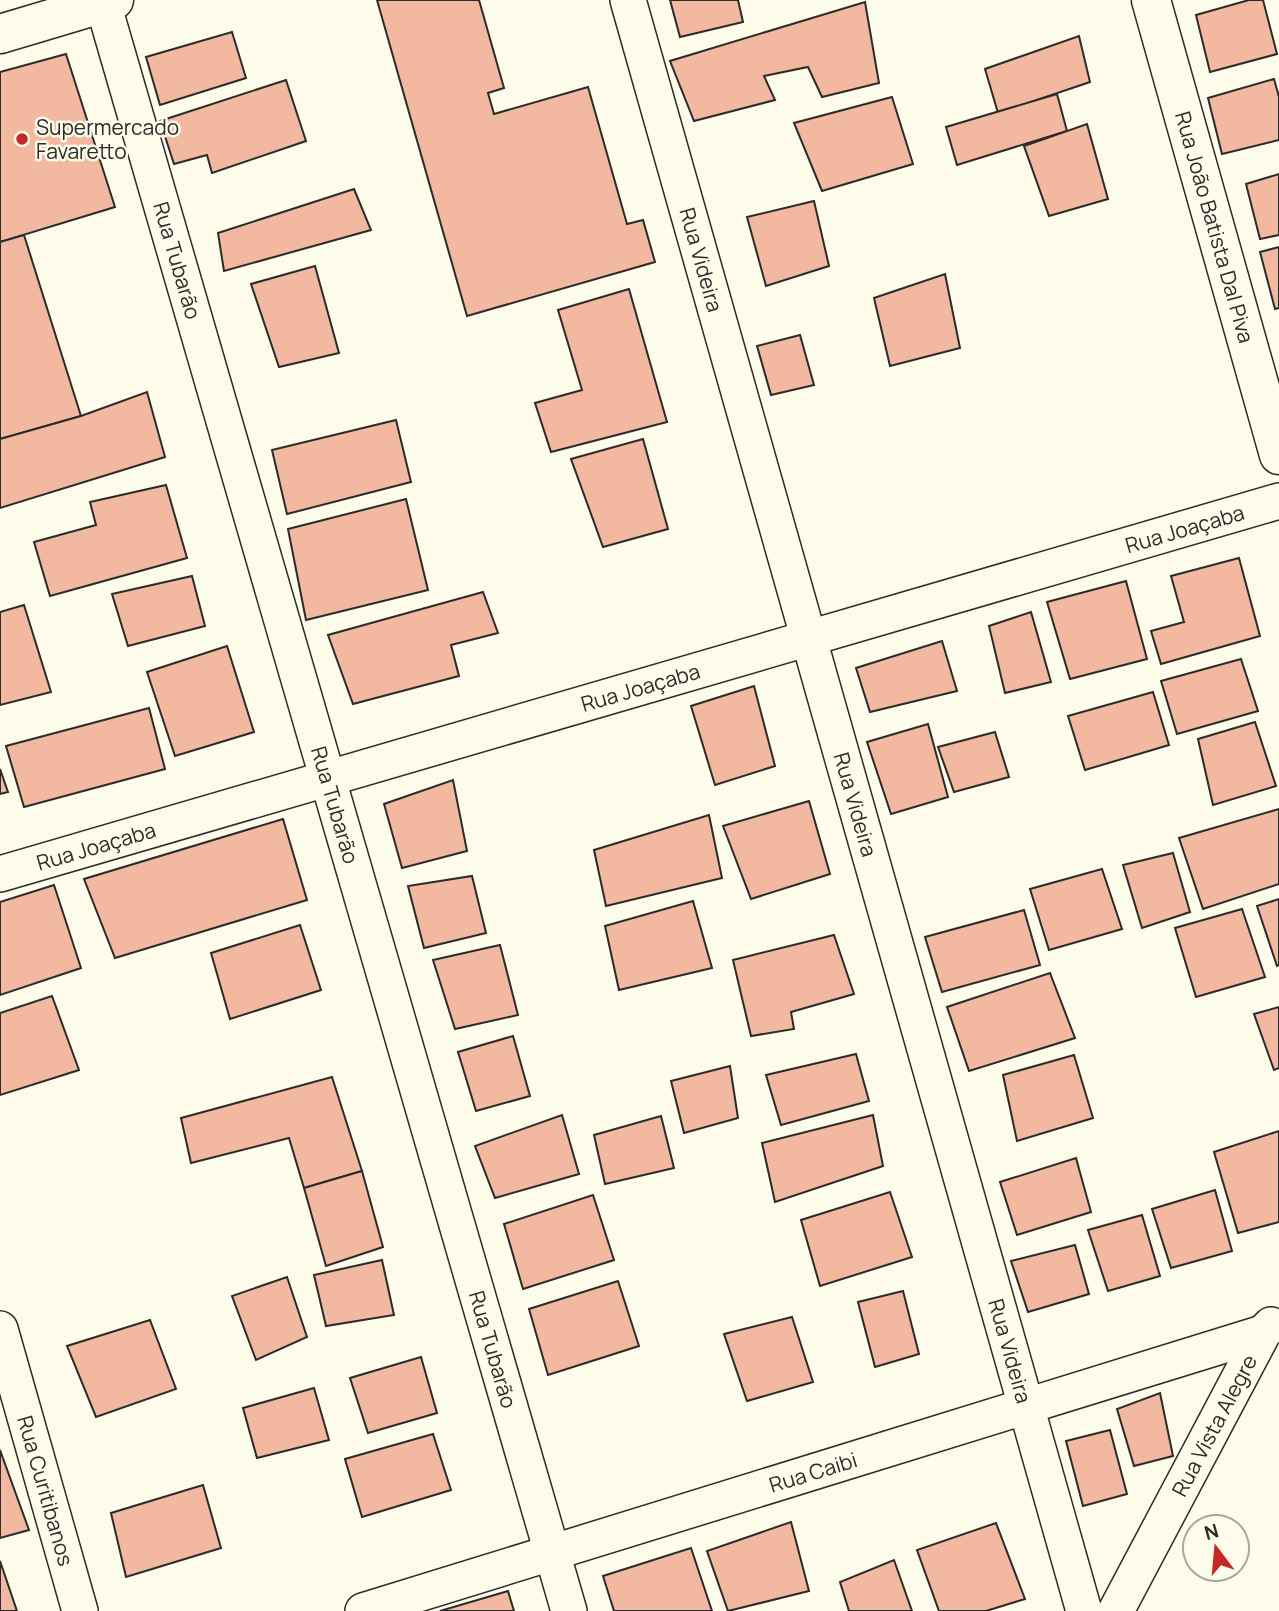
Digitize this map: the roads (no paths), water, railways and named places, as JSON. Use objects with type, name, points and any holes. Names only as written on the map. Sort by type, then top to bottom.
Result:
[{"type":"street","name":"Rua Videira","points":[[628,0],[1084,1611]]},
{"type":"street","name":"Rua João Batista Dal Piva","points":[[1151,0],[1279,455]]},
{"type":"street","points":[[0,34],[107,1]]},
{"type":"street","name":"Rua Tubarão","points":[[107,1],[569,1611]]},
{"type":"street","name":"Rua Joaçaba","points":[[0,873],[1279,500]]},
{"type":"street","name":"Rua Caibi","points":[[363,1611],[1026,1407],[1271,1325]]},
{"type":"street","name":"Rua Vista Alegre","points":[[1116,1611],[1271,1325]]},
{"type":"street","name":"Rua Curitibanos","points":[[0,1329],[80,1611]]},
{"type":"place","name":"Supermercado Favaretto","points":[[22,139]]}]
